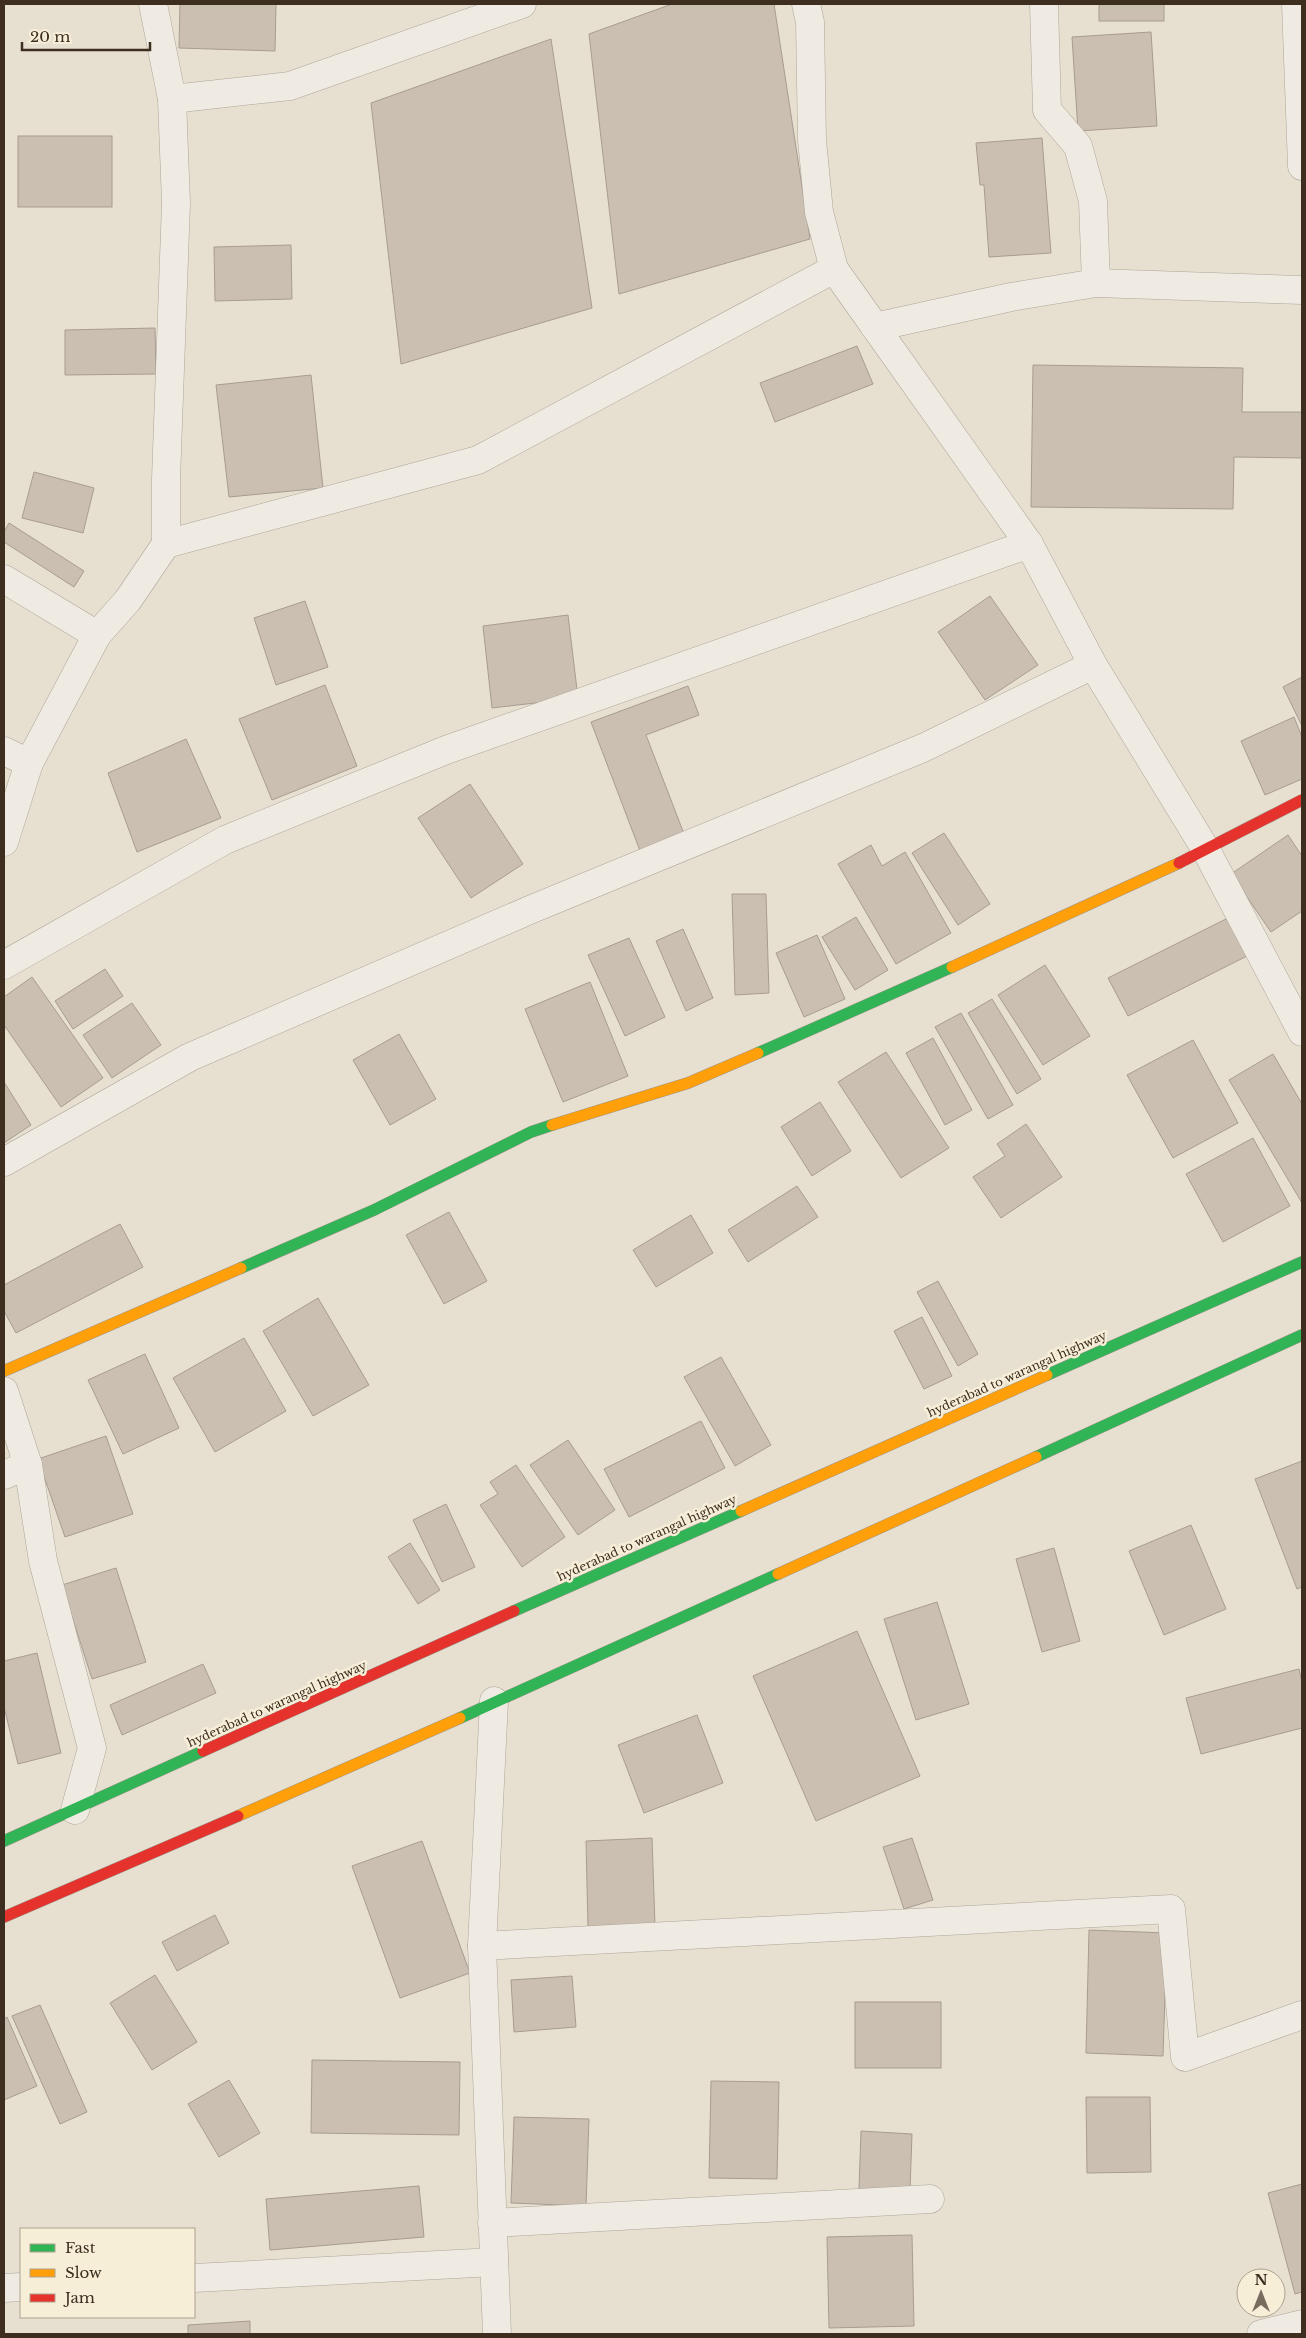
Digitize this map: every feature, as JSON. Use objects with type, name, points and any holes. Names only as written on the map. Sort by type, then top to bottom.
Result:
[{"type":"main road","points":[[4,1371],[374,1210],[530,1132],[688,1083],[853,1012],[1206,850],[1302,800]]},
{"type":"main road","name":"hyderabad to warangal highway","points":[[4,1841],[469,1631],[1302,1262]]},
{"type":"main road","points":[[4,1917],[494,1702],[1302,1336]]},
{"type":"street","points":[[4,842],[29,763],[97,635],[128,600],[166,544],[166,479],[176,203],[172,99],[152,4]]},
{"type":"street","points":[[172,99],[290,86],[522,4]]},
{"type":"street","points":[[806,4],[810,22],[812,140],[819,212],[834,269],[1029,544],[1092,665],[1206,850],[1302,1032]]},
{"type":"street","points":[[1044,4],[1047,110],[1078,146],[1092,201],[1096,283]]},
{"type":"street","points":[[1296,4],[1302,166]]},
{"type":"street","points":[[166,544],[478,460],[834,269]]},
{"type":"street","points":[[875,327],[1010,296],[1096,283],[1302,290]]},
{"type":"street","points":[[4,965],[225,840],[446,750],[1029,544]]},
{"type":"street","points":[[4,579],[97,635]]},
{"type":"street","points":[[4,1162],[190,1057],[532,909],[923,748],[1092,665]]},
{"type":"street","points":[[4,750],[29,763]]},
{"type":"street","points":[[4,1391],[16,1470],[43,1561],[92,1748],[75,1810]]},
{"type":"street","points":[[494,1702],[482,1946],[497,2334]]},
{"type":"street","points":[[482,1946],[1171,1909],[1185,2057],[1302,2015]]},
{"type":"street","points":[[492,2223],[930,2199]]},
{"type":"street","points":[[195,2278],[494,2262]]},
{"type":"street","points":[[4,2288],[20,2287]]},
{"type":"street","points":[[1261,2334],[1302,2324]]},
{"type":"building","points":[[180,4],[276,4],[275,51],[179,48]]},
{"type":"building","points":[[672,4],[774,4],[810,239],[619,294],[589,34]]},
{"type":"building","points":[[1099,4],[1164,4],[1164,21],[1099,21]]},
{"type":"building","points":[[1151,32],[1157,126],[1078,131],[1072,37]]},
{"type":"building","points":[[551,39],[592,308],[401,364],[371,103]]},
{"type":"building","points":[[18,136],[112,136],[112,207],[18,207]]},
{"type":"building","points":[[1042,138],[1051,253],[989,257],[984,185],[980,185],[976,143]]},
{"type":"building","points":[[291,245],[292,299],[215,301],[214,247]]},
{"type":"building","points":[[155,328],[156,374],[65,375],[65,330]]},
{"type":"building","points":[[857,346],[873,384],[775,422],[760,383]]},
{"type":"building","points":[[1033,365],[1243,368],[1242,412],[1302,412],[1302,458],[1234,457],[1233,509],[1031,507]]},
{"type":"building","points":[[311,375],[323,488],[229,497],[216,385]]},
{"type":"building","points":[[34,472],[94,488],[83,533],[22,518]]},
{"type":"building","points":[[9,523],[84,571],[74,587],[4,542],[4,532]]},
{"type":"building","points":[[990,596],[1038,665],[985,700],[938,632]]},
{"type":"building","points":[[305,601],[328,667],[276,685],[254,618]]},
{"type":"building","points":[[568,615],[578,698],[492,708],[483,626]]},
{"type":"building","points":[[1302,677],[1302,726],[1283,687]]},
{"type":"building","points":[[325,685],[357,766],[272,800],[239,719]]},
{"type":"building","points":[[688,686],[699,715],[646,735],[686,839],[642,856],[591,722]]},
{"type":"building","points":[[1294,717],[1302,737],[1302,779],[1265,795],[1241,741]]},
{"type":"building","points":[[186,739],[221,818],[137,852],[108,773]]},
{"type":"building","points":[[470,784],[523,864],[471,898],[418,818]]},
{"type":"building","points":[[944,833],[990,904],[958,925],[912,853]]},
{"type":"building","points":[[1288,835],[1302,856],[1302,911],[1271,932],[1231,874]]},
{"type":"building","points":[[871,845],[882,866],[905,852],[951,933],[896,964],[838,864]]},
{"type":"building","points":[[732,894],[766,894],[769,993],[735,995]]},
{"type":"building","points":[[1232,916],[1251,954],[1128,1016],[1108,978]]},
{"type":"building","points":[[856,917],[888,970],[855,990],[822,937]]},
{"type":"building","points":[[683,929],[713,998],[686,1011],[656,941]]},
{"type":"building","points":[[817,935],[845,999],[804,1017],[776,953]]},
{"type":"building","points":[[629,938],[665,1017],[625,1036],[588,955]]},
{"type":"building","points":[[1045,965],[1090,1036],[1043,1065],[998,995]]},
{"type":"building","points":[[105,969],[123,996],[73,1029],[55,1001]]},
{"type":"building","points":[[32,977],[103,1078],[61,1107],[4,1025],[4,997]]},
{"type":"building","points":[[590,982],[628,1076],[563,1102],[525,1009]]},
{"type":"building","points":[[992,999],[1041,1079],[1017,1094],[968,1013]]},
{"type":"building","points":[[132,1003],[161,1045],[112,1078],[83,1035]]},
{"type":"building","points":[[961,1013],[1013,1105],[988,1119],[935,1027]]},
{"type":"building","points":[[399,1034],[436,1099],[390,1125],[353,1060]]},
{"type":"building","points":[[933,1038],[972,1110],[945,1125],[906,1053]]},
{"type":"building","points":[[1193,1040],[1238,1123],[1173,1158],[1127,1075]]},
{"type":"building","points":[[886,1052],[949,1148],[901,1178],[838,1082]]},
{"type":"building","points":[[1273,1054],[1302,1104],[1302,1203],[1229,1080]]},
{"type":"building","points":[[4,1082],[31,1125],[4,1143]]},
{"type":"building","points":[[820,1102],[851,1151],[812,1176],[781,1127]]},
{"type":"building","points":[[1026,1124],[1062,1177],[1001,1218],[973,1177],[1005,1156],[997,1144]]},
{"type":"building","points":[[1253,1138],[1290,1206],[1223,1242],[1186,1174]]},
{"type":"building","points":[[797,1186],[818,1217],[748,1262],[728,1230]]},
{"type":"building","points":[[449,1212],[487,1281],[444,1304],[406,1235]]},
{"type":"building","points":[[691,1215],[713,1253],[656,1287],[633,1250]]},
{"type":"building","points":[[120,1224],[143,1267],[16,1333],[4,1311],[4,1285]]},
{"type":"building","points":[[938,1281],[978,1354],[958,1366],[917,1292]]},
{"type":"building","points":[[318,1298],[369,1385],[313,1416],[263,1331]]},
{"type":"building","points":[[922,1317],[952,1376],[924,1389],[894,1331]]},
{"type":"building","points":[[244,1338],[286,1411],[215,1452],[173,1378]]},
{"type":"building","points":[[145,1354],[179,1428],[123,1454],[88,1380]]},
{"type":"building","points":[[721,1357],[771,1445],[735,1466],[684,1377]]},
{"type":"building","points":[[701,1421],[725,1468],[629,1517],[604,1469]]},
{"type":"building","points":[[106,1436],[133,1514],[65,1537],[38,1459]]},
{"type":"building","points":[[568,1440],[615,1510],[578,1535],[530,1465]]},
{"type":"building","points":[[1302,1461],[1302,1587],[1297,1589],[1255,1479]]},
{"type":"building","points":[[516,1465],[565,1537],[522,1567],[480,1505],[498,1494],[490,1482]]},
{"type":"building","points":[[446,1504],[475,1567],[442,1582],[413,1520]]},
{"type":"building","points":[[1191,1525],[1226,1609],[1164,1635],[1129,1551]]},
{"type":"building","points":[[410,1543],[440,1590],[418,1604],[388,1557]]},
{"type":"building","points":[[1054,1548],[1080,1641],[1042,1652],[1016,1559]]},
{"type":"building","points":[[116,1568],[146,1662],[92,1679],[62,1585]]},
{"type":"building","points":[[937,1602],[969,1704],[916,1720],[884,1619]]},
{"type":"building","points":[[857,1631],[920,1776],[816,1821],[753,1676]]},
{"type":"building","points":[[37,1653],[61,1753],[18,1764],[4,1707],[4,1661]]},
{"type":"building","points":[[203,1664],[216,1693],[122,1735],[110,1705]]},
{"type":"building","points":[[1299,1669],[1302,1682],[1302,1728],[1201,1754],[1186,1698]]},
{"type":"building","points":[[697,1715],[723,1783],[644,1813],[618,1745]]},
{"type":"building","points":[[652,1838],[655,1926],[588,1928],[586,1841]]},
{"type":"building","points":[[912,1838],[933,1900],[904,1909],[883,1847]]},
{"type":"building","points":[[422,1841],[470,1973],[400,1998],[352,1866]]},
{"type":"building","points":[[215,1915],[229,1943],[177,1971],[162,1942]]},
{"type":"building","points":[[1089,1930],[1167,1933],[1163,2056],[1086,2053]]},
{"type":"building","points":[[155,1975],[197,2042],[152,2070],[110,2003]]},
{"type":"building","points":[[572,1976],[576,2027],[514,2032],[511,1980]]},
{"type":"building","points":[[855,2002],[941,2002],[941,2068],[855,2068]]},
{"type":"building","points":[[40,2005],[87,2112],[60,2124],[12,2016]]},
{"type":"building","points":[[7,2017],[37,2086],[4,2100],[4,2019]]},
{"type":"building","points":[[312,2060],[460,2062],[459,2135],[311,2133]]},
{"type":"building","points":[[229,2080],[260,2133],[219,2157],[188,2104]]},
{"type":"building","points":[[711,2081],[779,2082],[777,2179],[709,2178]]},
{"type":"building","points":[[1086,2097],[1150,2097],[1151,2172],[1087,2173]]},
{"type":"building","points":[[514,2117],[589,2119],[586,2206],[511,2203]]},
{"type":"building","points":[[861,2131],[912,2134],[910,2190],[859,2189]]},
{"type":"building","points":[[1302,2184],[1302,2292],[1295,2294],[1268,2193]]},
{"type":"building","points":[[419,2186],[424,2237],[270,2250],[266,2199]]},
{"type":"building","points":[[912,2235],[914,2326],[829,2328],[827,2237]]},
{"type":"building","points":[[250,2321],[250,2334],[188,2334],[188,2325]]},
{"type":"traffic: fast","points":[[758,1053],[952,967]]},
{"type":"traffic: fast","points":[[241,1268],[374,1210],[531,1132],[552,1125]]},
{"type":"traffic: fast","points":[[1047,1375],[1302,1262]]},
{"type":"traffic: fast","points":[[1036,1457],[1302,1335]]},
{"type":"traffic: fast","points":[[514,1611],[741,1511]]},
{"type":"traffic: fast","points":[[460,1718],[778,1574]]},
{"type":"traffic: fast","points":[[4,1841],[203,1751]]},
{"type":"traffic: slow","points":[[952,967],[1179,863]]},
{"type":"traffic: slow","points":[[552,1125],[688,1083],[758,1053]]},
{"type":"traffic: slow","points":[[4,1371],[241,1268]]},
{"type":"traffic: slow","points":[[741,1511],[1047,1375]]},
{"type":"traffic: slow","points":[[778,1574],[1036,1457]]},
{"type":"traffic: slow","points":[[238,1816],[460,1718]]},
{"type":"traffic: jam","points":[[1179,863],[1302,800]]},
{"type":"traffic: jam","points":[[203,1751],[514,1611]]},
{"type":"traffic: jam","points":[[4,1917],[238,1816]]}]
